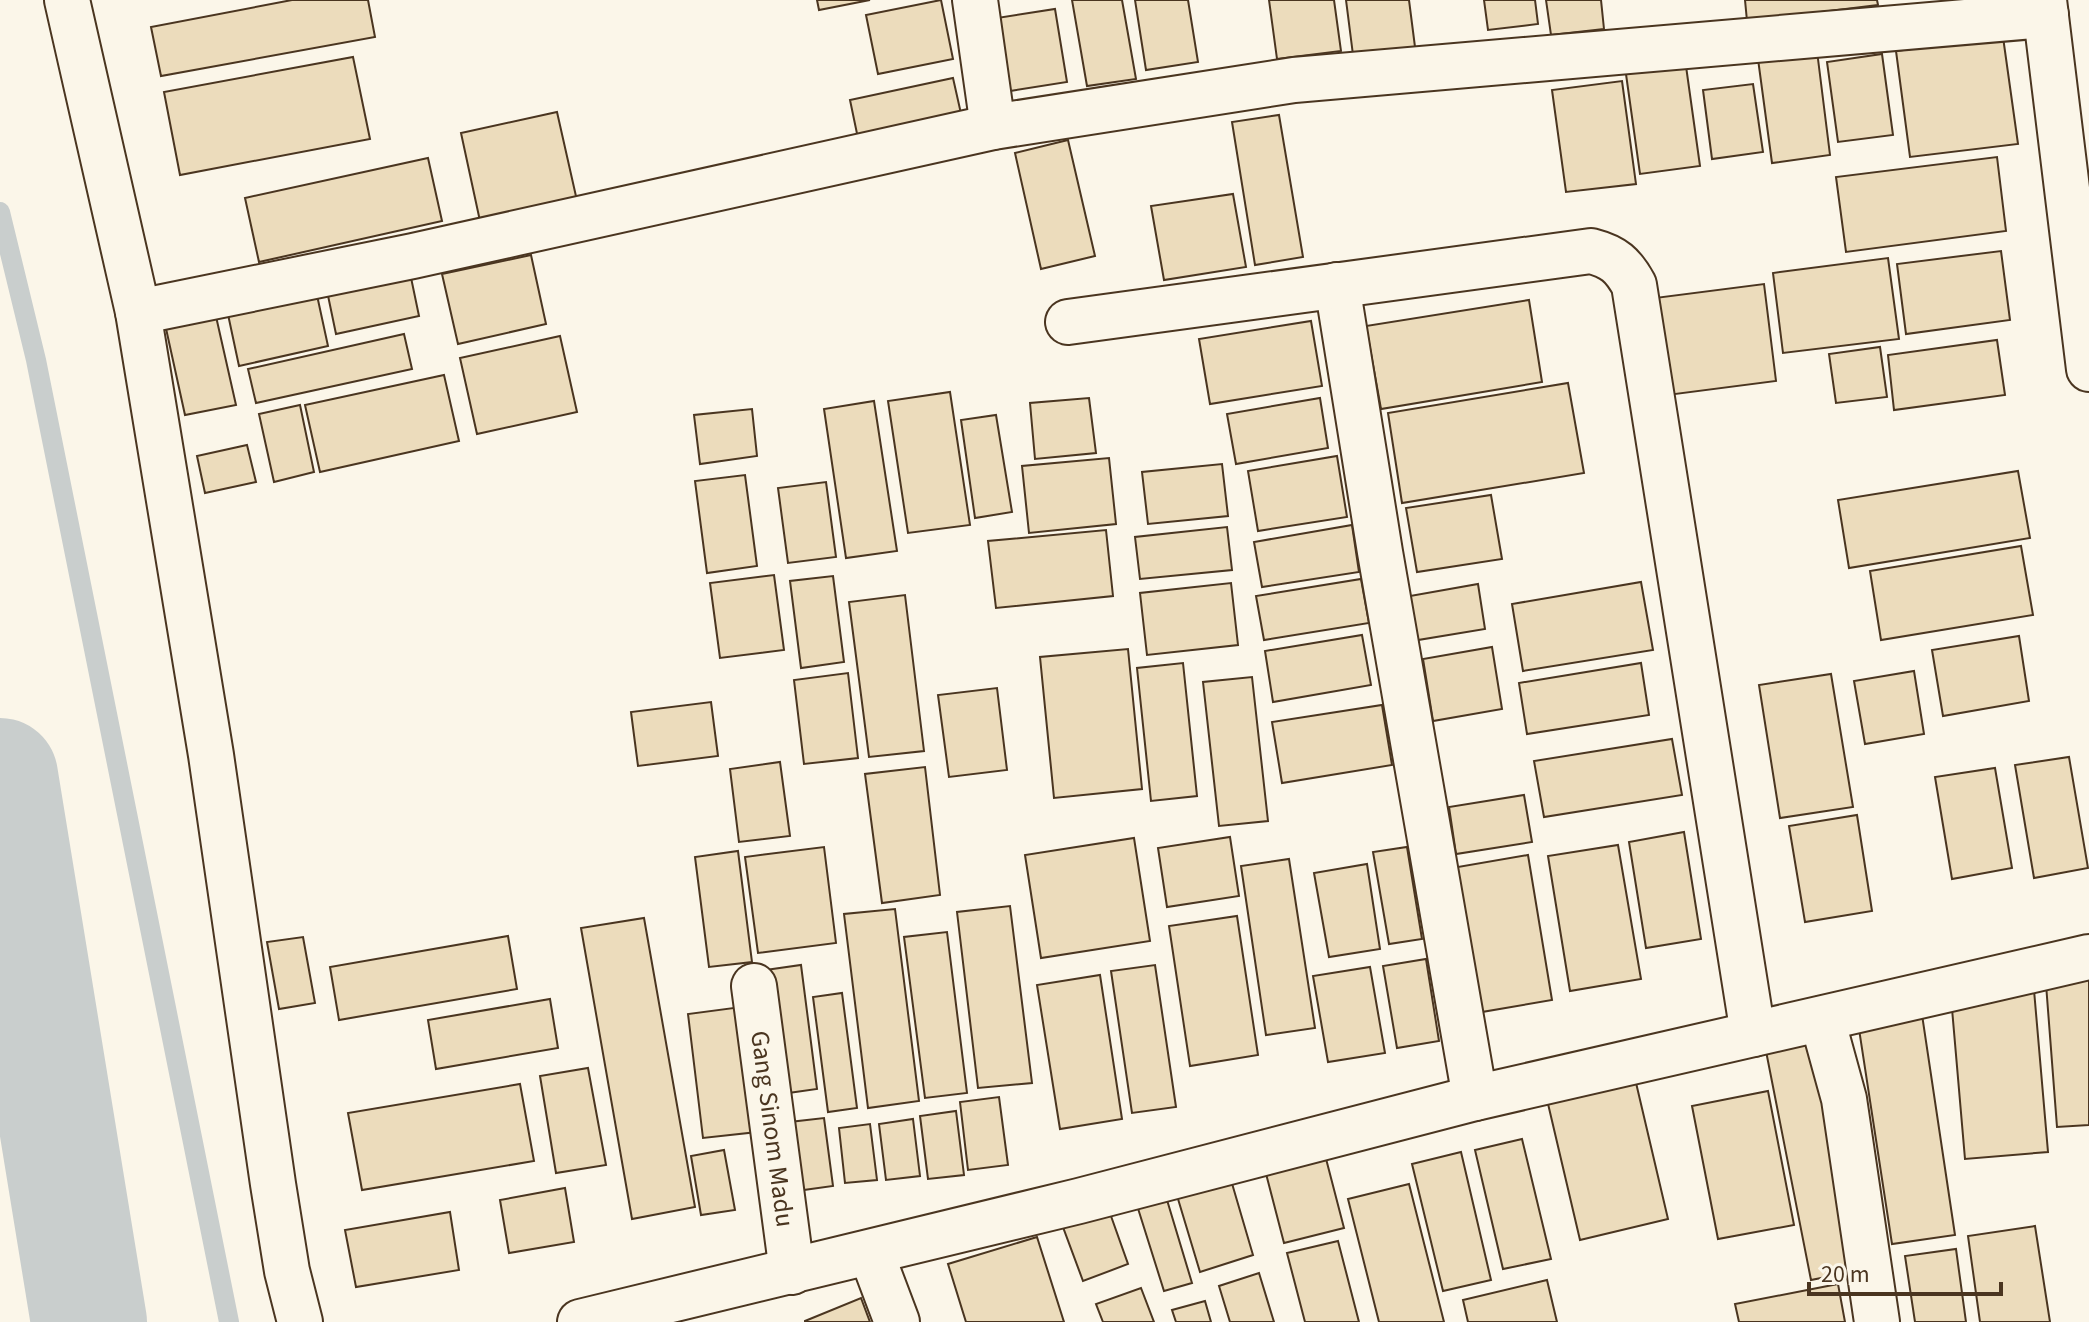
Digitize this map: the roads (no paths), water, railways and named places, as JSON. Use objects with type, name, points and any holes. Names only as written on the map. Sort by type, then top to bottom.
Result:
[{"type":"street","points":[[67,0],[138,312],[201,686],[273,1184],[287,1271],[300,1322]]},
{"type":"street","points":[[975,0],[993,127]]},
{"type":"street","points":[[138,312],[413,256],[993,127],[1294,80],[2045,7],[2089,369]]},
{"type":"street","points":[[1068,322],[1591,251],[1610,256],[1624,266],[1634,285],[1753,1034]]},
{"type":"street","points":[[1337,285],[1475,1098]]},
{"type":"street","points":[[580,1322],[871,1253],[1475,1098],[2089,957]]},
{"type":"street","name":"Gang Sinom Madu","points":[[754,986],[792,1272]]},
{"type":"street","points":[[1822,1019],[1844,1099],[1877,1322]]},
{"type":"street","points":[[871,1253],[897,1322]]},
{"type":"waterway","points":[[0,212],[36,360],[229,1322]]},
{"type":"waterway","points":[[0,776],[89,1322]]}]
